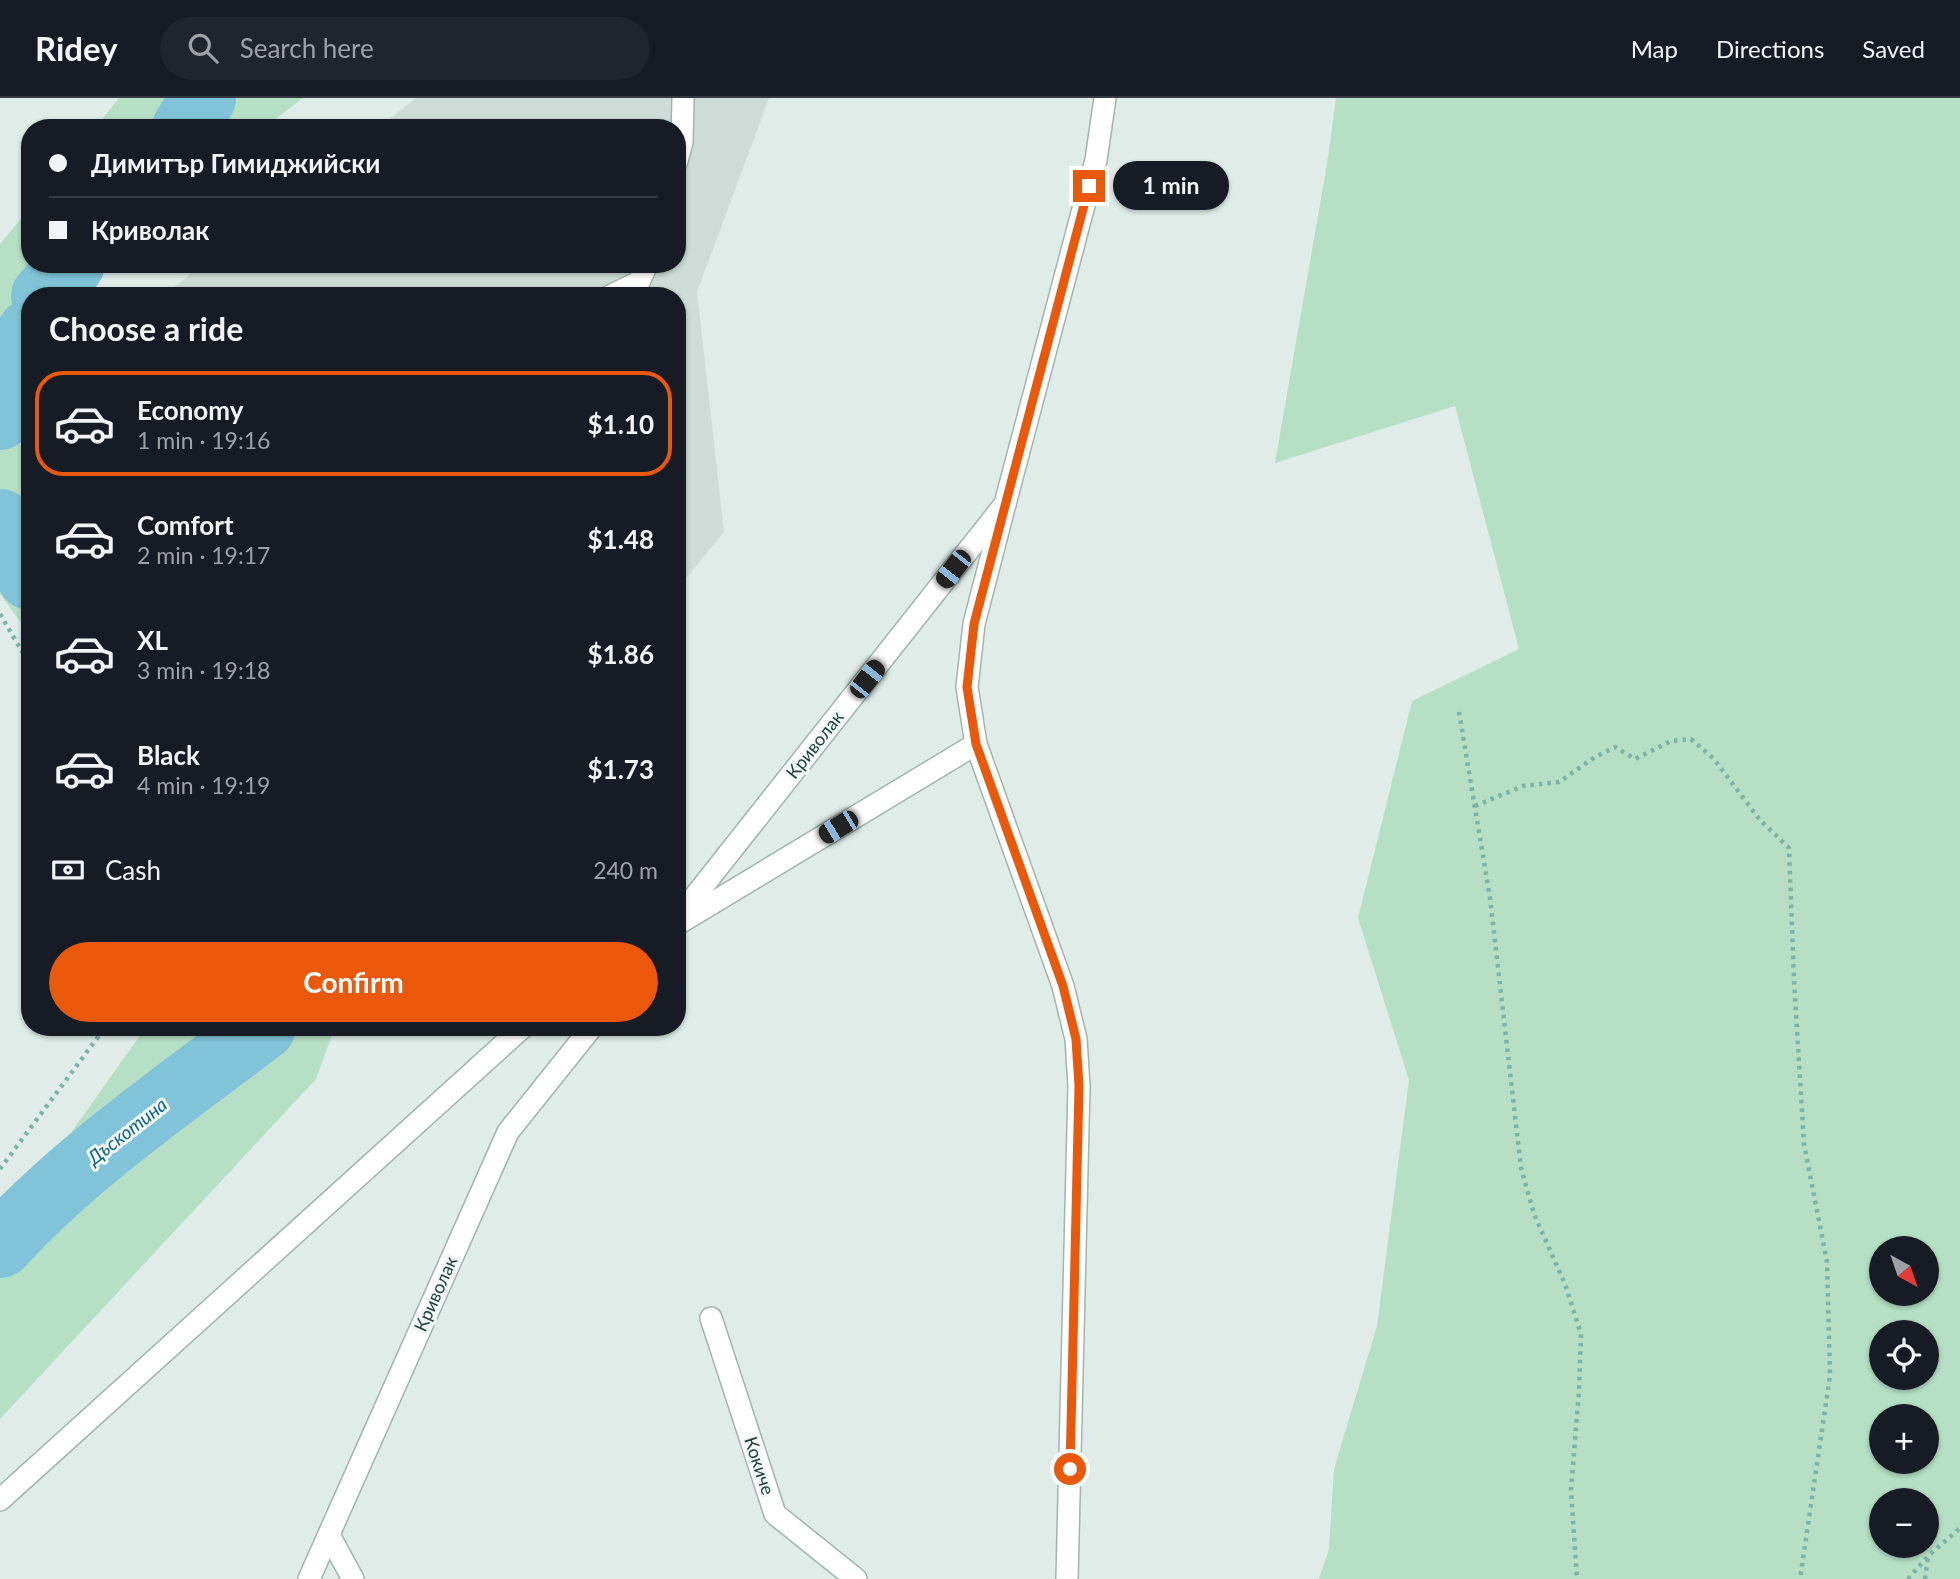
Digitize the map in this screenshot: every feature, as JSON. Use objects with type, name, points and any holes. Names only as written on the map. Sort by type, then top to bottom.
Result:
[{"type":"street","points":[[683,98],[683,119]]},
{"type":"street","name":"Криволак","points":[[686,911],[1005,503],[1096,160],[1105,98]]},
{"type":"street","points":[[629,287],[639,282],[642,273]]},
{"type":"street","points":[[1005,503],[973,637],[967,687],[976,744],[1063,986],[1076,1039],[1079,1086],[1067,1579]]},
{"type":"street","points":[[686,917],[976,744]]},
{"type":"street","points":[[0,1500],[513,1036]]},
{"type":"street","name":"Криволак","points":[[309,1579],[508,1132],[585,1036]]},
{"type":"street","name":"Кокиче","points":[[711,1318],[775,1514],[856,1579]]},
{"type":"street","points":[[329,1535],[353,1579]]},
{"type":"path","points":[[0,614],[21,650]]},
{"type":"path","points":[[1459,712],[1490,898],[1521,1168],[1534,1214],[1565,1284],[1581,1334],[1571,1490],[1577,1579]]},
{"type":"path","points":[[1475,806],[1523,786],[1559,782],[1595,757],[1615,747],[1635,759],[1671,741],[1691,739],[1713,758],[1760,820],[1789,848],[1804,1144],[1827,1262],[1830,1376],[1800,1579]]},
{"type":"path","points":[[0,1169],[98,1036]]},
{"type":"path","points":[[1939,1546],[1960,1528]]},
{"type":"path","points":[[1908,1579],[1926,1558]]},
{"type":"path","points":[[1925,1579],[1928,1558]]},
{"type":"shaded area","points":[[416,98],[769,98],[697,292],[724,532],[686,578],[686,287],[174,287],[192,273],[686,273],[686,119],[389,119]]},
{"type":"green space","points":[[119,98],[303,98],[276,119],[102,119]]},
{"type":"green space","points":[[1336,98],[1960,98],[1960,1579],[1319,1579],[1329,1549],[1334,1469],[1377,1326],[1409,1080],[1358,918],[1412,701],[1519,649],[1455,406],[1275,463]]},
{"type":"green space","points":[[21,219],[21,273],[99,273],[88,287],[21,287],[21,369],[0,395],[0,244]]},
{"type":"green space","points":[[0,422],[21,445],[21,623],[0,594]]},
{"type":"green space","points":[[140,1036],[332,1036],[316,1079],[0,1419],[0,1233]]},
{"type":"waterway","name":"Дъскотина","points":[[190,119],[203,98]]},
{"type":"waterway","name":"Дъскотина","points":[[52,287],[64,273]]},
{"type":"waterway","name":"Дъскотина","points":[[0,417],[21,358]]},
{"type":"waterway","name":"Дъскотина","points":[[0,522],[21,560]]},
{"type":"waterway","name":"Дъскотина","points":[[0,1245],[93,1157],[251,1036]]},
{"type":"route","points":[[1070,1469],[1079,1086],[1076,1039],[1063,986],[976,744],[967,687],[974,624],[1089,186]]}]
